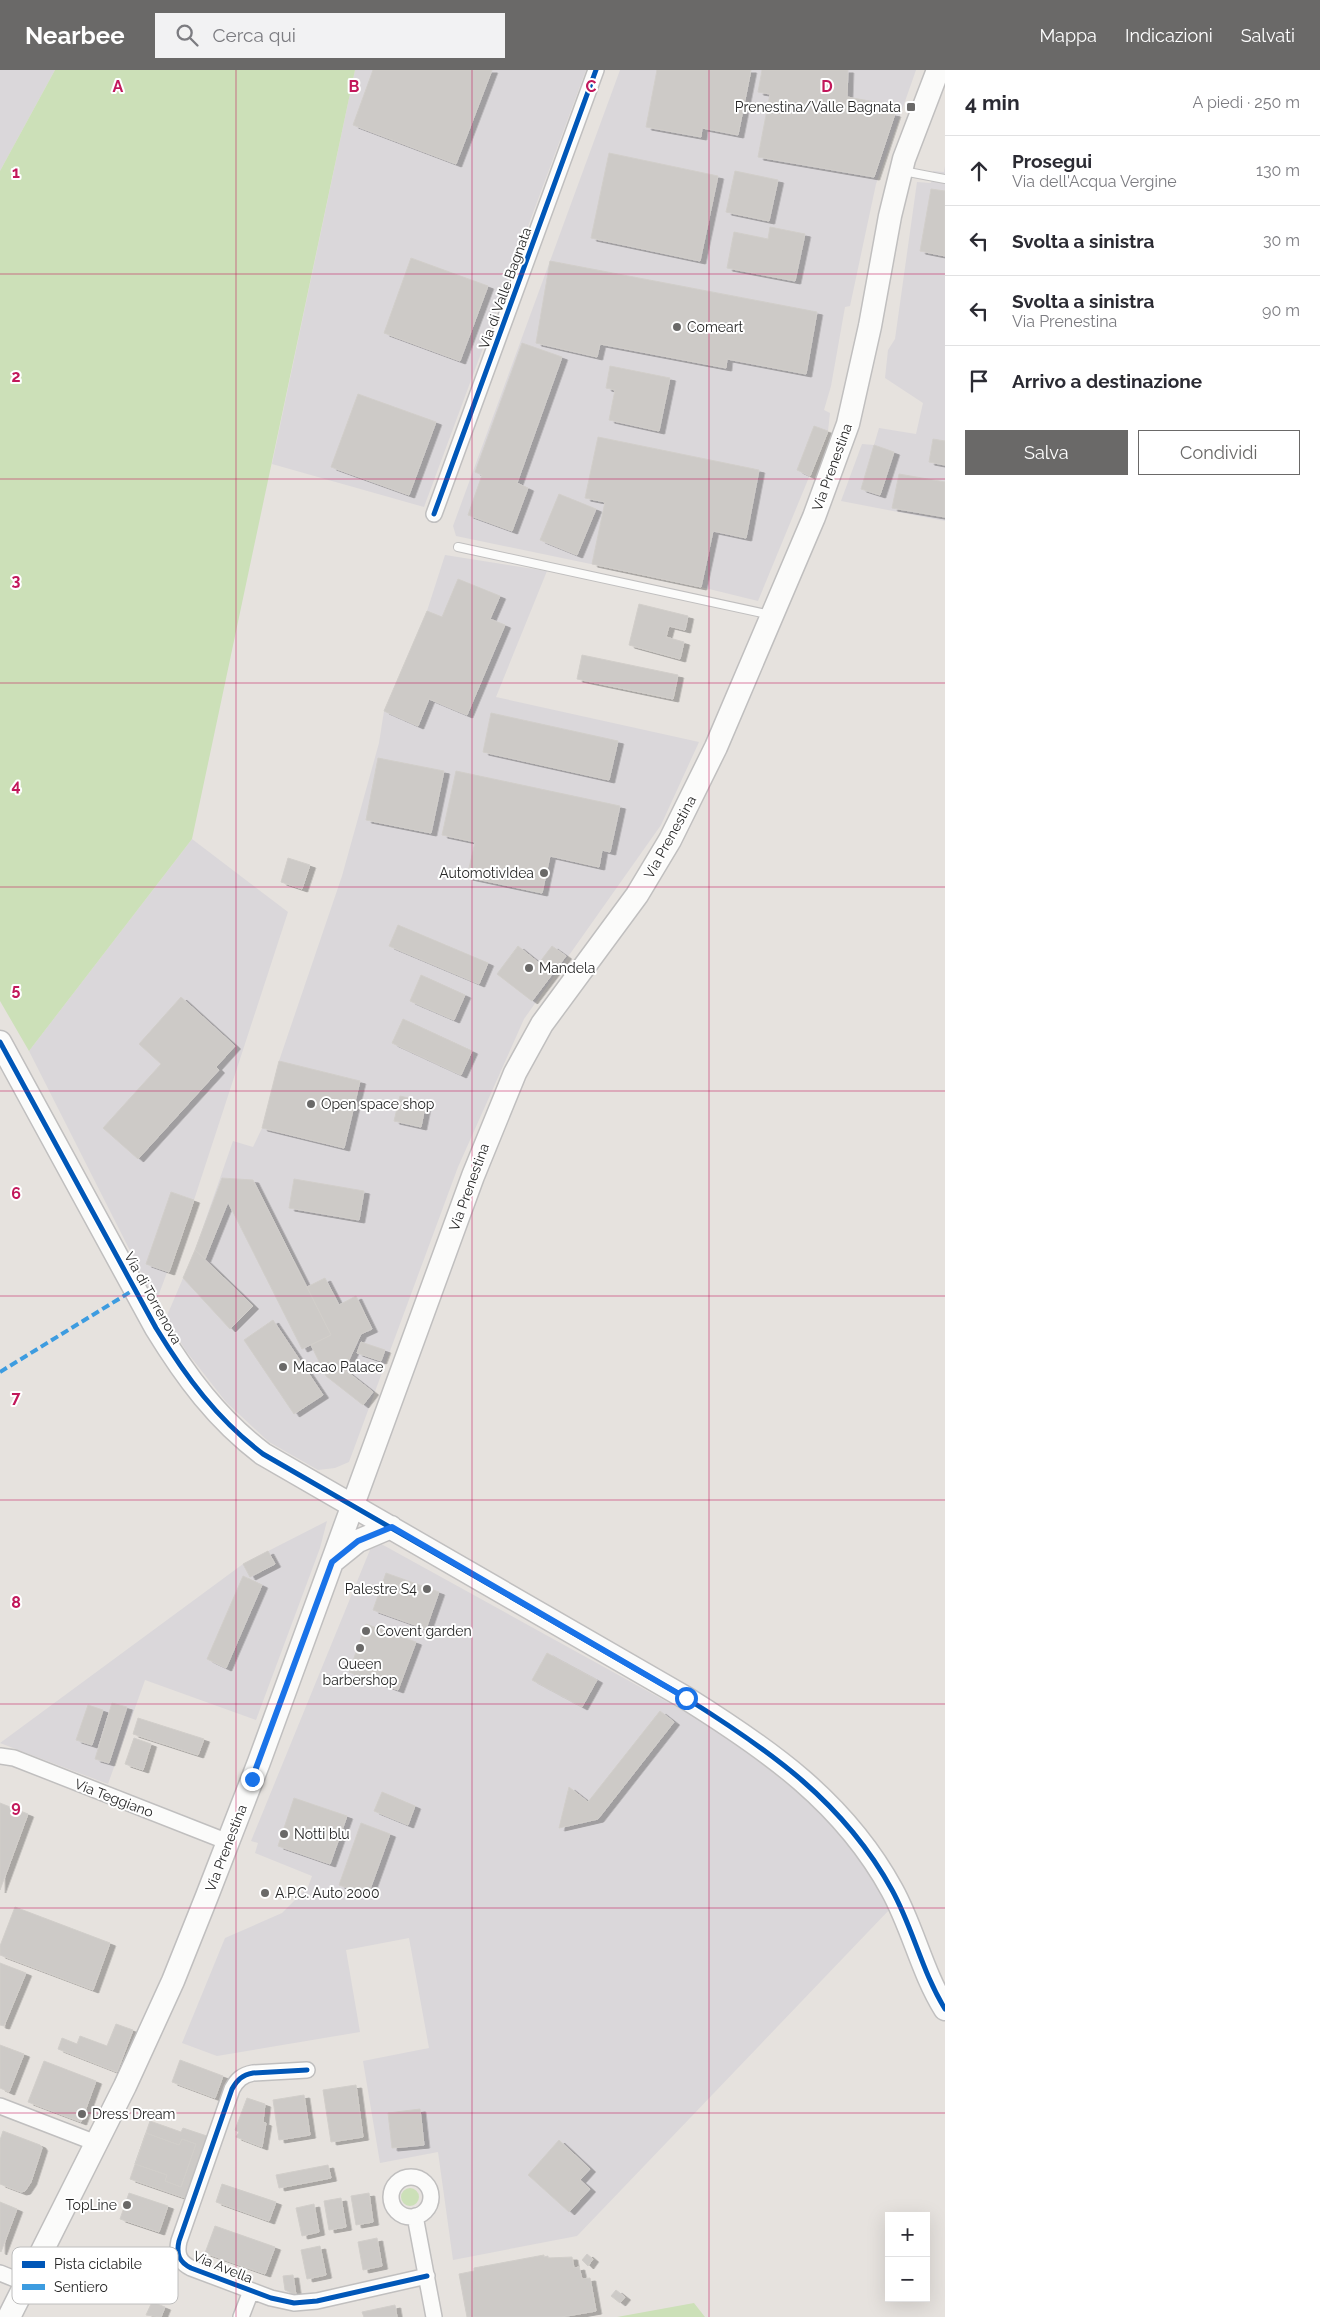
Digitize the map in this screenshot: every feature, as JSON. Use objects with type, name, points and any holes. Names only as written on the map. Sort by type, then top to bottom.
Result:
[{"type":"main road","name":"Via Prenestina","points":[[43,2247],[96,2143],[163,2002],[228,1842],[473,1176],[515,1072],[542,1024],[644,884],[670,840],[716,747],[824,493],[848,424],[870,326],[890,216],[901,171],[938,70]]},
{"type":"main road","name":"Via di Torrenova","points":[[0,1042],[156,1328],[197,1390],[218,1415],[241,1437],[263,1454],[588,1640],[702,1708],[779,1761],[820,1795],[854,1832],[878,1865],[904,1913],[930,1980],[945,2008]]},
{"type":"main road","points":[[332,1562],[358,1541],[392,1527]]},
{"type":"main road","name":"Via Prenestina","points":[[9,2317],[15,2304]]},
{"type":"street","name":"Via di Valle Bagnata","points":[[434,514],[596,70]]},
{"type":"street","name":"Via Teggiano","points":[[0,1756],[14,1758],[228,1842]]},
{"type":"street","name":"Via Avella","points":[[178,2247],[232,2089],[237,2081],[244,2075],[253,2073],[307,2070]]},
{"type":"street","points":[[0,2106],[96,2143]]},
{"type":"street","points":[[415,2216],[434,2317]]},
{"type":"street","name":"Via Avella","points":[[178,2255],[184,2264],[251,2291],[283,2301],[306,2302],[426,2276]]},
{"type":"street","points":[[0,2273],[12,2278]]},
{"type":"street","points":[[241,2317],[251,2291]]},
{"type":"lane","points":[[901,171],[945,179]]},
{"type":"lane","points":[[458,547],[772,615]]},
{"type":"shaded area","points":[[0,70],[55,70],[0,171]]},
{"type":"shaded area","points":[[355,70],[586,70],[424,507],[272,464]]},
{"type":"shaded area","points":[[620,70],[916,70],[876,184],[850,306],[845,307],[831,386],[824,410],[830,413],[828,431],[758,601],[701,587],[456,536],[453,526]]},
{"type":"shaded area","points":[[945,166],[945,521],[841,501],[862,444],[874,445],[879,428],[916,434],[923,403],[885,378],[888,350],[895,339],[917,182],[931,183],[933,171],[944,172]]},
{"type":"shaded area","points":[[445,555],[547,571],[496,697],[699,742],[661,825],[524,1019],[458,1167],[349,1462],[335,1468],[318,1470],[269,1442],[226,1402],[186,1351],[166,1318],[195,1250],[233,1141],[253,1147],[262,1128],[279,1061],[342,876],[379,743],[384,711],[427,611]]},
{"type":"shaded area","points":[[192,839],[288,912],[194,1200],[156,1302],[29,1051]]},
{"type":"shaded area","points":[[327,1521],[320,1548],[256,1720],[145,1680],[108,1784],[0,1743],[243,1564]]},
{"type":"shaded area","points":[[374,1540],[718,1730],[845,1829],[890,1909],[577,2236],[453,2260],[438,2152],[380,2163],[363,2061],[429,2048],[409,1938],[346,1950],[360,2032],[217,2056],[182,2043],[225,1938],[282,1913],[308,1887],[312,1876],[255,1853],[258,1843],[251,1841]]},
{"type":"green space","points":[[55,70],[355,70],[192,839],[29,1051],[0,1001],[0,171]]},
{"type":"green space","points":[[406,2188],[414,2188],[419,2193],[417,2204],[406,2206],[401,2201],[401,2193]]},
{"type":"green space","points":[[694,2303],[705,2317],[617,2317]]},
{"type":"building","points":[[373,70],[492,70],[456,164],[353,125]]},
{"type":"building","points":[[657,70],[751,70],[738,135],[702,128],[701,137],[646,127]]},
{"type":"building","points":[[762,70],[848,70],[847,97],[881,103],[879,111],[895,114],[874,177],[758,157],[770,94],[758,92]]},
{"type":"building","points":[[609,153],[718,176],[700,261],[591,238]]},
{"type":"building","points":[[735,171],[778,180],[769,221],[726,212]]},
{"type":"building","points":[[931,189],[945,191],[945,256],[920,251]]},
{"type":"building","points":[[770,227],[805,234],[795,281],[727,268],[734,232],[768,239]]},
{"type":"building","points":[[411,258],[488,286],[460,361],[384,333]]},
{"type":"building","name":"Comeart","points":[[550,261],[817,312],[806,374],[727,359],[726,368],[600,344],[597,357],[536,343]]},
{"type":"building","points":[[522,343],[562,357],[517,483],[528,488],[512,531],[468,515],[482,475],[475,472]]},
{"type":"building","points":[[610,366],[670,378],[659,431],[609,420],[615,390],[606,388]]},
{"type":"building","points":[[358,394],[436,422],[409,495],[331,467]]},
{"type":"building","points":[[814,426],[828,431],[810,476],[797,470]]},
{"type":"building","points":[[598,437],[759,470],[746,538],[713,531],[701,587],[592,564],[605,502],[585,498]]},
{"type":"building","points":[[933,439],[945,441],[945,465],[929,462]]},
{"type":"building","points":[[874,445],[894,452],[880,495],[861,489]]},
{"type":"building","points":[[899,474],[945,482],[945,517],[892,508]]},
{"type":"building","points":[[559,494],[596,509],[577,555],[540,540]]},
{"type":"building","points":[[458,579],[500,596],[490,619],[505,625],[467,715],[429,699],[418,726],[384,711],[427,611],[442,617]]},
{"type":"building","points":[[639,604],[688,616],[685,630],[669,626],[666,637],[684,642],[680,659],[629,645]]},
{"type":"building","points":[[582,655],[678,675],[673,699],[577,679]]},
{"type":"building","points":[[491,713],[618,741],[609,780],[483,752]]},
{"type":"building","points":[[378,758],[444,771],[431,833],[366,820]]},
{"type":"building","points":[[456,771],[620,806],[610,852],[602,850],[599,867],[550,856],[542,893],[467,877],[475,842],[442,835]]},
{"type":"building","points":[[288,858],[310,865],[302,889],[281,882]]},
{"type":"building","points":[[398,925],[488,963],[479,984],[389,946]]},
{"type":"building","name":"Mandela","points":[[518,946],[539,963],[552,946],[566,956],[532,1001],[497,974]]},
{"type":"building","points":[[421,975],[465,995],[454,1020],[410,1001]]},
{"type":"building","points":[[181,997],[235,1046],[216,1067],[219,1070],[138,1159],[103,1128],[161,1064],[139,1044]]},
{"type":"building","points":[[403,1019],[472,1051],[461,1075],[392,1043]]},
{"type":"building","name":"Open space shop","points":[[279,1061],[360,1081],[344,1148],[262,1128]]},
{"type":"building","points":[[400,1096],[426,1102],[421,1127],[394,1121]]},
{"type":"building","points":[[222,1178],[253,1180],[331,1335],[302,1349],[228,1202],[205,1259],[195,1250]]},
{"type":"building","points":[[294,1179],[364,1191],[359,1220],[289,1208]]},
{"type":"building","points":[[171,1192],[194,1200],[169,1272],[146,1264]]},
{"type":"building","points":[[195,1250],[253,1306],[230,1329],[183,1278]]},
{"type":"building","points":[[325,1278],[339,1305],[356,1296],[372,1329],[361,1334],[348,1362],[340,1366],[373,1392],[363,1405],[326,1376],[311,1345],[331,1335],[307,1287]]},
{"type":"building","name":"Macao Palace","points":[[273,1320],[323,1395],[294,1414],[244,1340]]},
{"type":"building","points":[[361,1342],[385,1350],[381,1361],[357,1353]]},
{"type":"building","points":[[268,1551],[275,1564],[250,1577],[243,1564]]},
{"type":"building","points":[[386,1573],[439,1592],[426,1629],[373,1610]]},
{"type":"building","points":[[243,1576],[262,1585],[226,1668],[207,1659]]},
{"type":"building","points":[[366,1624],[416,1642],[398,1690],[349,1672]]},
{"type":"building","points":[[547,1653],[597,1680],[582,1707],[532,1680]]},
{"type":"building","points":[[112,1703],[127,1707],[109,1763],[95,1759]]},
{"type":"building","points":[[88,1705],[103,1710],[92,1745],[76,1740]]},
{"type":"building","points":[[660,1711],[674,1722],[598,1819],[559,1828],[569,1787],[588,1802]]},
{"type":"building","points":[[138,1718],[204,1739],[198,1755],[133,1734]]},
{"type":"building","points":[[134,1738],[151,1744],[143,1770],[125,1764]]},
{"type":"building","points":[[382,1792],[415,1806],[408,1825],[374,1811]]},
{"type":"building","points":[[294,1798],[347,1816],[330,1864],[278,1846]]},
{"type":"building","points":[[0,1803],[28,1814],[0,1890]]},
{"type":"building","points":[[361,1823],[390,1834],[368,1895],[339,1885]]},
{"type":"building","points":[[15,1907],[110,1943],[93,1990],[0,1955],[0,1946]]},
{"type":"building","points":[[0,1963],[26,1973],[4,2026],[0,2025]]},
{"type":"building","points":[[116,2024],[133,2030],[117,2072],[58,2049],[62,2038],[77,2044],[80,2036],[107,2046]]},
{"type":"building","points":[[0,2045],[24,2054],[9,2092],[0,2088]]},
{"type":"building","points":[[180,2060],[223,2076],[215,2098],[172,2082]]},
{"type":"building","points":[[44,2061],[96,2081],[81,2122],[28,2102]]},
{"type":"building","points":[[356,2085],[363,2137],[331,2142],[323,2090]]},
{"type":"building","points":[[304,2095],[310,2135],[279,2140],[273,2100]]},
{"type":"building","points":[[247,2098],[265,2104],[263,2122],[266,2123],[262,2147],[236,2137],[239,2132],[235,2130]]},
{"type":"building","points":[[420,2109],[424,2145],[392,2148],[388,2113]]},
{"type":"building","points":[[150,2121],[181,2132],[183,2128],[210,2137],[188,2199],[130,2179],[135,2164],[167,2175],[165,2181],[181,2187],[196,2144],[182,2139],[179,2145],[146,2133],[141,2147]]},
{"type":"building","points":[[3,2131],[40,2145],[42,2148],[31,2182],[25,2191],[21,2192],[0,2184],[0,2140]]},
{"type":"building","points":[[146,2133],[179,2145],[182,2139],[196,2144],[181,2187],[165,2181],[167,2175],[135,2164]]},
{"type":"building","points":[[559,2140],[590,2169],[580,2180],[590,2189],[569,2212],[528,2175]]},
{"type":"building","points":[[328,2165],[331,2178],[279,2188],[276,2175]]},
{"type":"building","points":[[222,2184],[276,2202],[269,2221],[216,2202]]},
{"type":"building","points":[[129,2193],[168,2206],[159,2232],[120,2219]]},
{"type":"building","points":[[369,2193],[373,2222],[356,2225],[351,2196]]},
{"type":"building","points":[[341,2198],[346,2227],[329,2230],[324,2201]]},
{"type":"building","points":[[0,2202],[17,2209],[1,2252],[0,2251]]},
{"type":"building","points":[[314,2204],[319,2232],[302,2236],[296,2208]]},
{"type":"building","points":[[215,2226],[275,2247],[265,2274],[205,2253]]},
{"type":"building","points":[[377,2238],[382,2266],[363,2270],[358,2242]]},
{"type":"building","points":[[320,2246],[326,2275],[307,2279],[301,2250]]},
{"type":"building","points":[[587,2254],[593,2259],[588,2266],[582,2260]]},
{"type":"building","points":[[544,2255],[544,2257],[548,2256],[548,2258],[572,2257],[574,2268],[579,2267],[582,2279],[590,2278],[596,2311],[561,2317],[467,2317],[459,2274],[474,2271],[474,2268]]},
{"type":"building","points":[[293,2275],[296,2295],[285,2290],[283,2276]]},
{"type":"building","points":[[616,2290],[625,2297],[620,2303],[611,2296]]},
{"type":"building","points":[[151,2304],[165,2307],[161,2317],[146,2315]]},
{"type":"building","points":[[395,2305],[397,2317],[364,2317],[362,2312]]},
{"type":"marked path","points":[[0,1372],[135,1289]]},
{"type":"cycle path","points":[[434,514],[596,70]]},
{"type":"cycle path","points":[[0,1042],[156,1328],[191,1380],[217,1412],[246,1441],[263,1454],[686,1698],[775,1758],[802,1780],[828,1804],[873,1859],[892,1890],[906,1919],[930,1980],[945,2009]]},
{"type":"cycle path","points":[[307,2070],[253,2073],[243,2077],[234,2086],[179,2241],[179,2257],[191,2268],[271,2298],[294,2303],[317,2301],[427,2276]]},
{"type":"place","name":"Prenestina/Valle Bagnata","points":[[911,107]]},
{"type":"place","name":"Comeart","points":[[677,327]]},
{"type":"place","name":"AutomotivIdea","points":[[544,873]]},
{"type":"place","name":"Mandela","points":[[529,968]]},
{"type":"place","name":"Open space shop","points":[[311,1104]]},
{"type":"place","name":"Macao Palace","points":[[283,1367]]},
{"type":"place","name":"Palestre S4","points":[[427,1589]]},
{"type":"place","name":"Covent garden","points":[[366,1631]]},
{"type":"place","name":"Queen barbershop","points":[[360,1648]]},
{"type":"place","name":"Notti blu","points":[[284,1834]]},
{"type":"place","name":"A.P.C. Auto 2000","points":[[265,1893]]},
{"type":"place","name":"Dress Dream","points":[[82,2114]]},
{"type":"place","name":"TopLine","points":[[127,2205]]},
{"type":"route","points":[[252,1779],[332,1562],[358,1541],[392,1527],[686,1698]]}]
